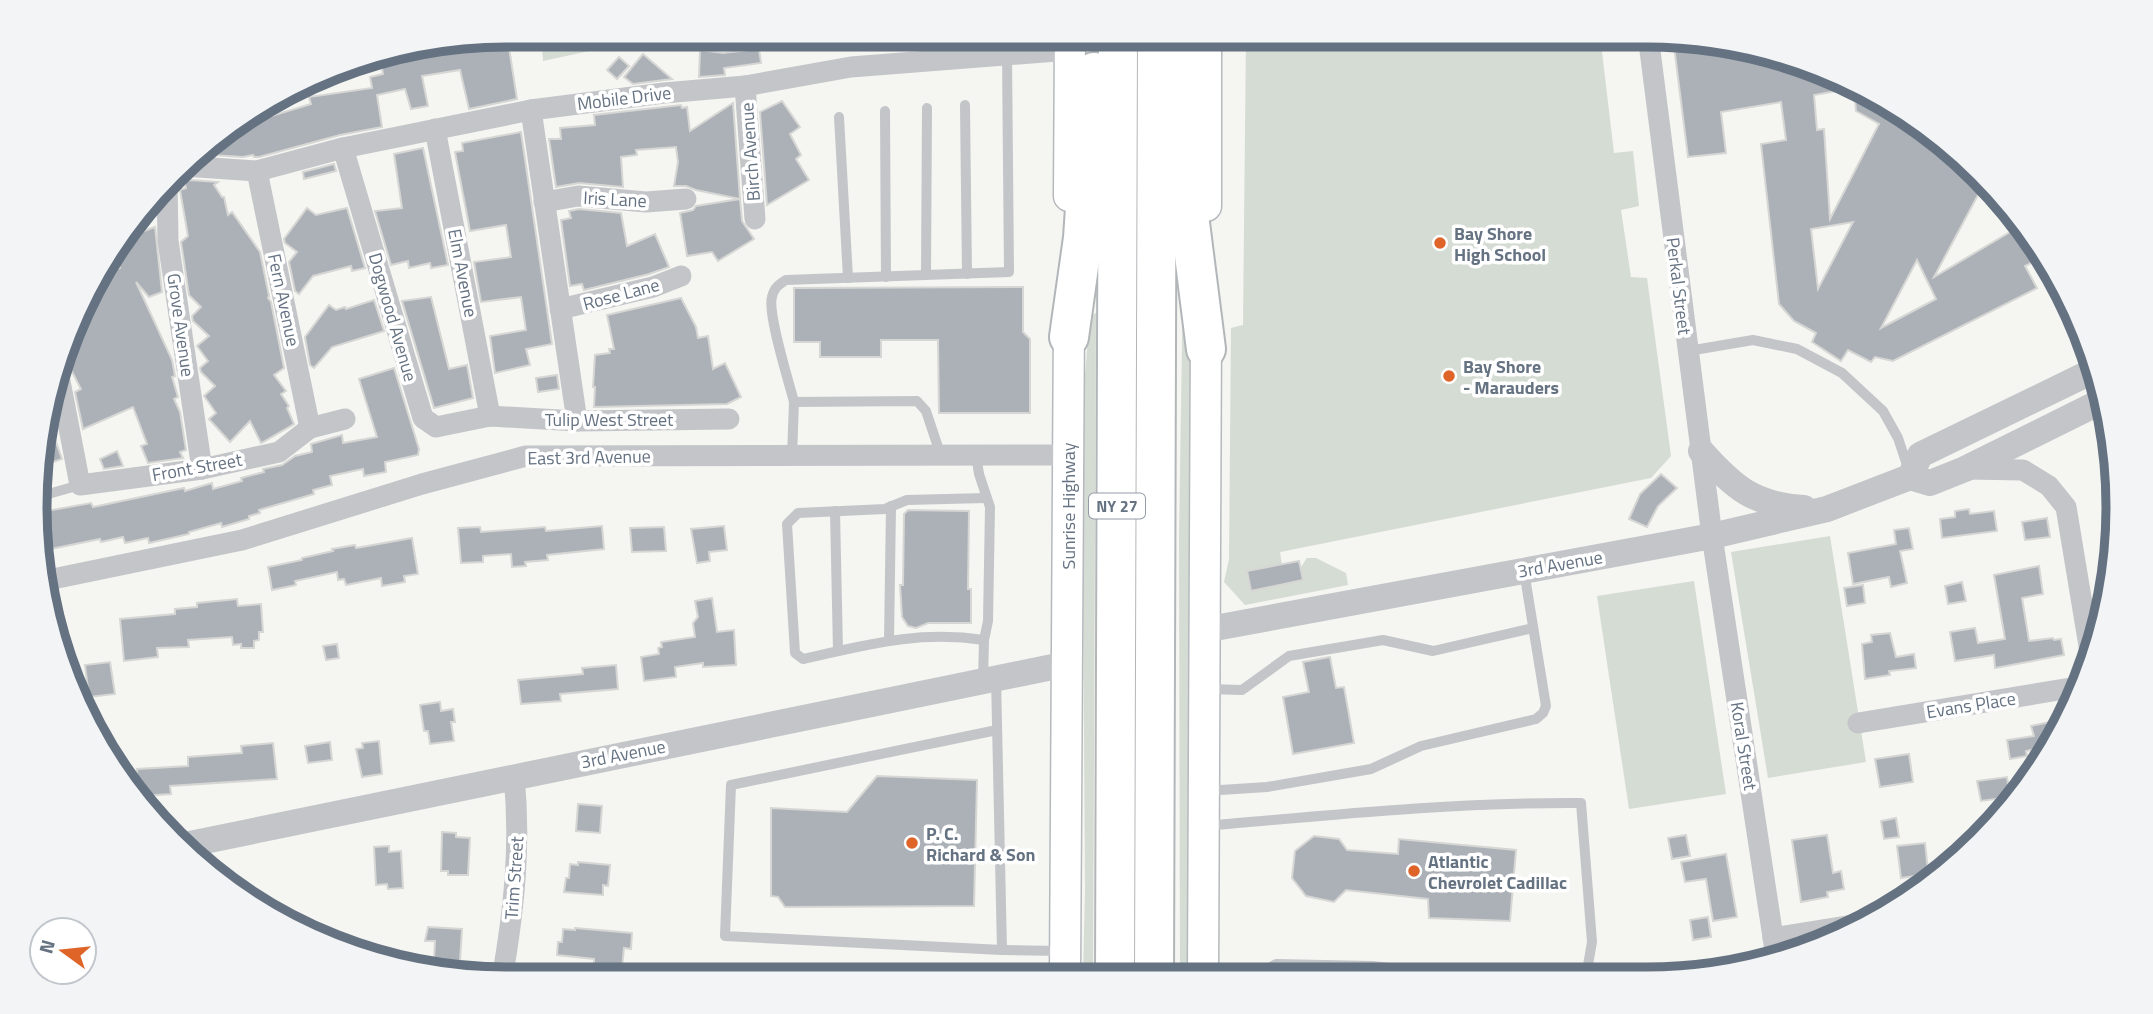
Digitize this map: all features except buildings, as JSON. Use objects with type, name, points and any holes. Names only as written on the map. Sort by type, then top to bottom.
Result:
[{"type":"highway","points":[[1069,337],[1083,238],[1079,47]]},
{"type":"highway","name":"NY 27","points":[[1115,967],[1118,47]]},
{"type":"highway","name":"NY 27","points":[[1154,967],[1157,47]]},
{"type":"highway","points":[[1180,47],[1190,223],[1206,349]]},
{"type":"main road","points":[[1203,967],[1206,47]]},
{"type":"main road","name":"Sunrise Highway","points":[[1065,964],[1069,337]]},
{"type":"street","name":"Mobile Drive","points":[[198,167],[257,171],[343,148],[531,110],[745,86],[851,67],[1007,55],[1045,47]]},
{"type":"street","name":"Perkal Street","points":[[1650,47],[1712,536]]},
{"type":"street","name":"Birch Avenue","points":[[745,86],[755,219]]},
{"type":"street","points":[[531,110],[577,421]]},
{"type":"street","name":"Elm Avenue","points":[[435,129],[490,416]]},
{"type":"street","name":"Dogwood Avenue","points":[[343,148],[423,418],[436,428],[490,416]]},
{"type":"street","name":"Fern Avenue","points":[[257,171],[310,428]]},
{"type":"street","name":"Grove Avenue","points":[[167,197],[168,241],[202,469]]},
{"type":"street","name":"Iris Lane","points":[[544,202],[578,197],[646,202],[686,199]]},
{"type":"street","name":"Rose Lane","points":[[560,309],[653,287],[681,276]]},
{"type":"street","points":[[1910,477],[1920,455],[2086,374]]},
{"type":"street","points":[[62,392],[80,485]]},
{"type":"street","name":"3rd Avenue","points":[[1204,630],[1712,536],[1827,509],[1910,477],[1930,482],[1965,469],[2094,405]]},
{"type":"street","name":"Tulip West Street","points":[[490,416],[577,421],[729,419]]},
{"type":"street","name":"Front Street","points":[[80,485],[202,469],[279,452],[310,428],[345,419]]},
{"type":"street","points":[[1701,451],[1733,485],[1754,498],[1779,506],[1827,509]]},
{"type":"street","name":"East 3rd Avenue","points":[[53,579],[242,540],[422,484],[526,456],[1068,455]]},
{"type":"street","points":[[1965,469],[2023,470],[2049,486],[2066,507],[2087,635]]},
{"type":"street","name":"Koral Street","points":[[1712,536],[1774,947]]},
{"type":"street","name":"3rd Avenue","points":[[194,843],[1067,664]]},
{"type":"street","name":"Evans Place","points":[[1858,723],[2068,688]]},
{"type":"street","name":"Trim Street","points":[[504,967],[517,868],[514,776]]},
{"type":"street","points":[[1774,947],[1799,940]]},
{"type":"lane","points":[[792,456],[794,402],[778,341],[771,299],[776,286],[786,280],[1009,272],[1007,55]]},
{"type":"lane","points":[[965,105],[967,274]]},
{"type":"lane","points":[[926,275],[927,108]]},
{"type":"lane","points":[[885,111],[886,277]]},
{"type":"lane","points":[[839,117],[848,278]]},
{"type":"lane","points":[[1688,351],[1753,341],[1797,349],[1842,373],[1883,411],[1898,438],[1910,477]]},
{"type":"lane","points":[[794,402],[917,401],[926,411],[941,456]]},
{"type":"lane","points":[[976,456],[990,507],[988,609],[984,640],[997,730],[1002,950]]},
{"type":"lane","name":"Front Street","points":[[47,494],[80,485]]},
{"type":"lane","points":[[984,640],[955,635],[908,637],[803,659],[795,653],[788,524],[799,513],[885,509],[907,500],[986,498]]},
{"type":"lane","points":[[889,641],[891,506]]},
{"type":"lane","points":[[835,511],[838,652]]},
{"type":"lane","points":[[1204,791],[1267,787],[1371,769],[1421,746],[1536,719],[1546,706],[1524,571]]},
{"type":"lane","points":[[1204,689],[1242,690],[1289,656],[1383,640],[1433,650],[1533,628]]},
{"type":"lane","points":[[997,730],[731,785],[725,936],[1002,950],[1065,964]]},
{"type":"lane","points":[[1204,826],[1387,811],[1525,803],[1581,803],[1592,942],[1588,967]]},
{"type":"lane","points":[[1272,967],[1276,964],[1381,967]]},
{"type":"shaded area","points":[[542,47],[608,47],[543,61]]},
{"type":"shaded area","name":"Bay Shore High School","points":[[1246,47],[1601,47],[1614,153],[1633,151],[1639,206],[1621,210],[1631,277],[1647,278],[1671,456],[1651,478],[1280,552],[1282,565],[1252,591],[1303,580],[1301,567],[1307,558],[1316,558],[1346,573],[1348,585],[1245,605],[1224,582],[1229,559],[1231,328],[1243,325]]},
{"type":"shaded area","points":[[1183,277],[1195,349],[1192,967],[1180,967],[1179,538]]},
{"type":"shaded area","points":[[1096,313],[1093,967],[1083,967],[1082,408],[1090,316]]},
{"type":"shaded area","points":[[1830,536],[1866,762],[1768,778],[1731,552]]},
{"type":"shaded area","points":[[1694,581],[1726,794],[1629,809],[1597,596]]},
{"type":"place","name":"Bay Shore High School","points":[[1440,243]]},
{"type":"place","name":"Bay Shore - Marauders","points":[[1449,376]]},
{"type":"place","name":"P. C. Richard & Son","points":[[912,843]]},
{"type":"place","name":"Atlantic Chevrolet Cadillac","points":[[1414,871]]}]
